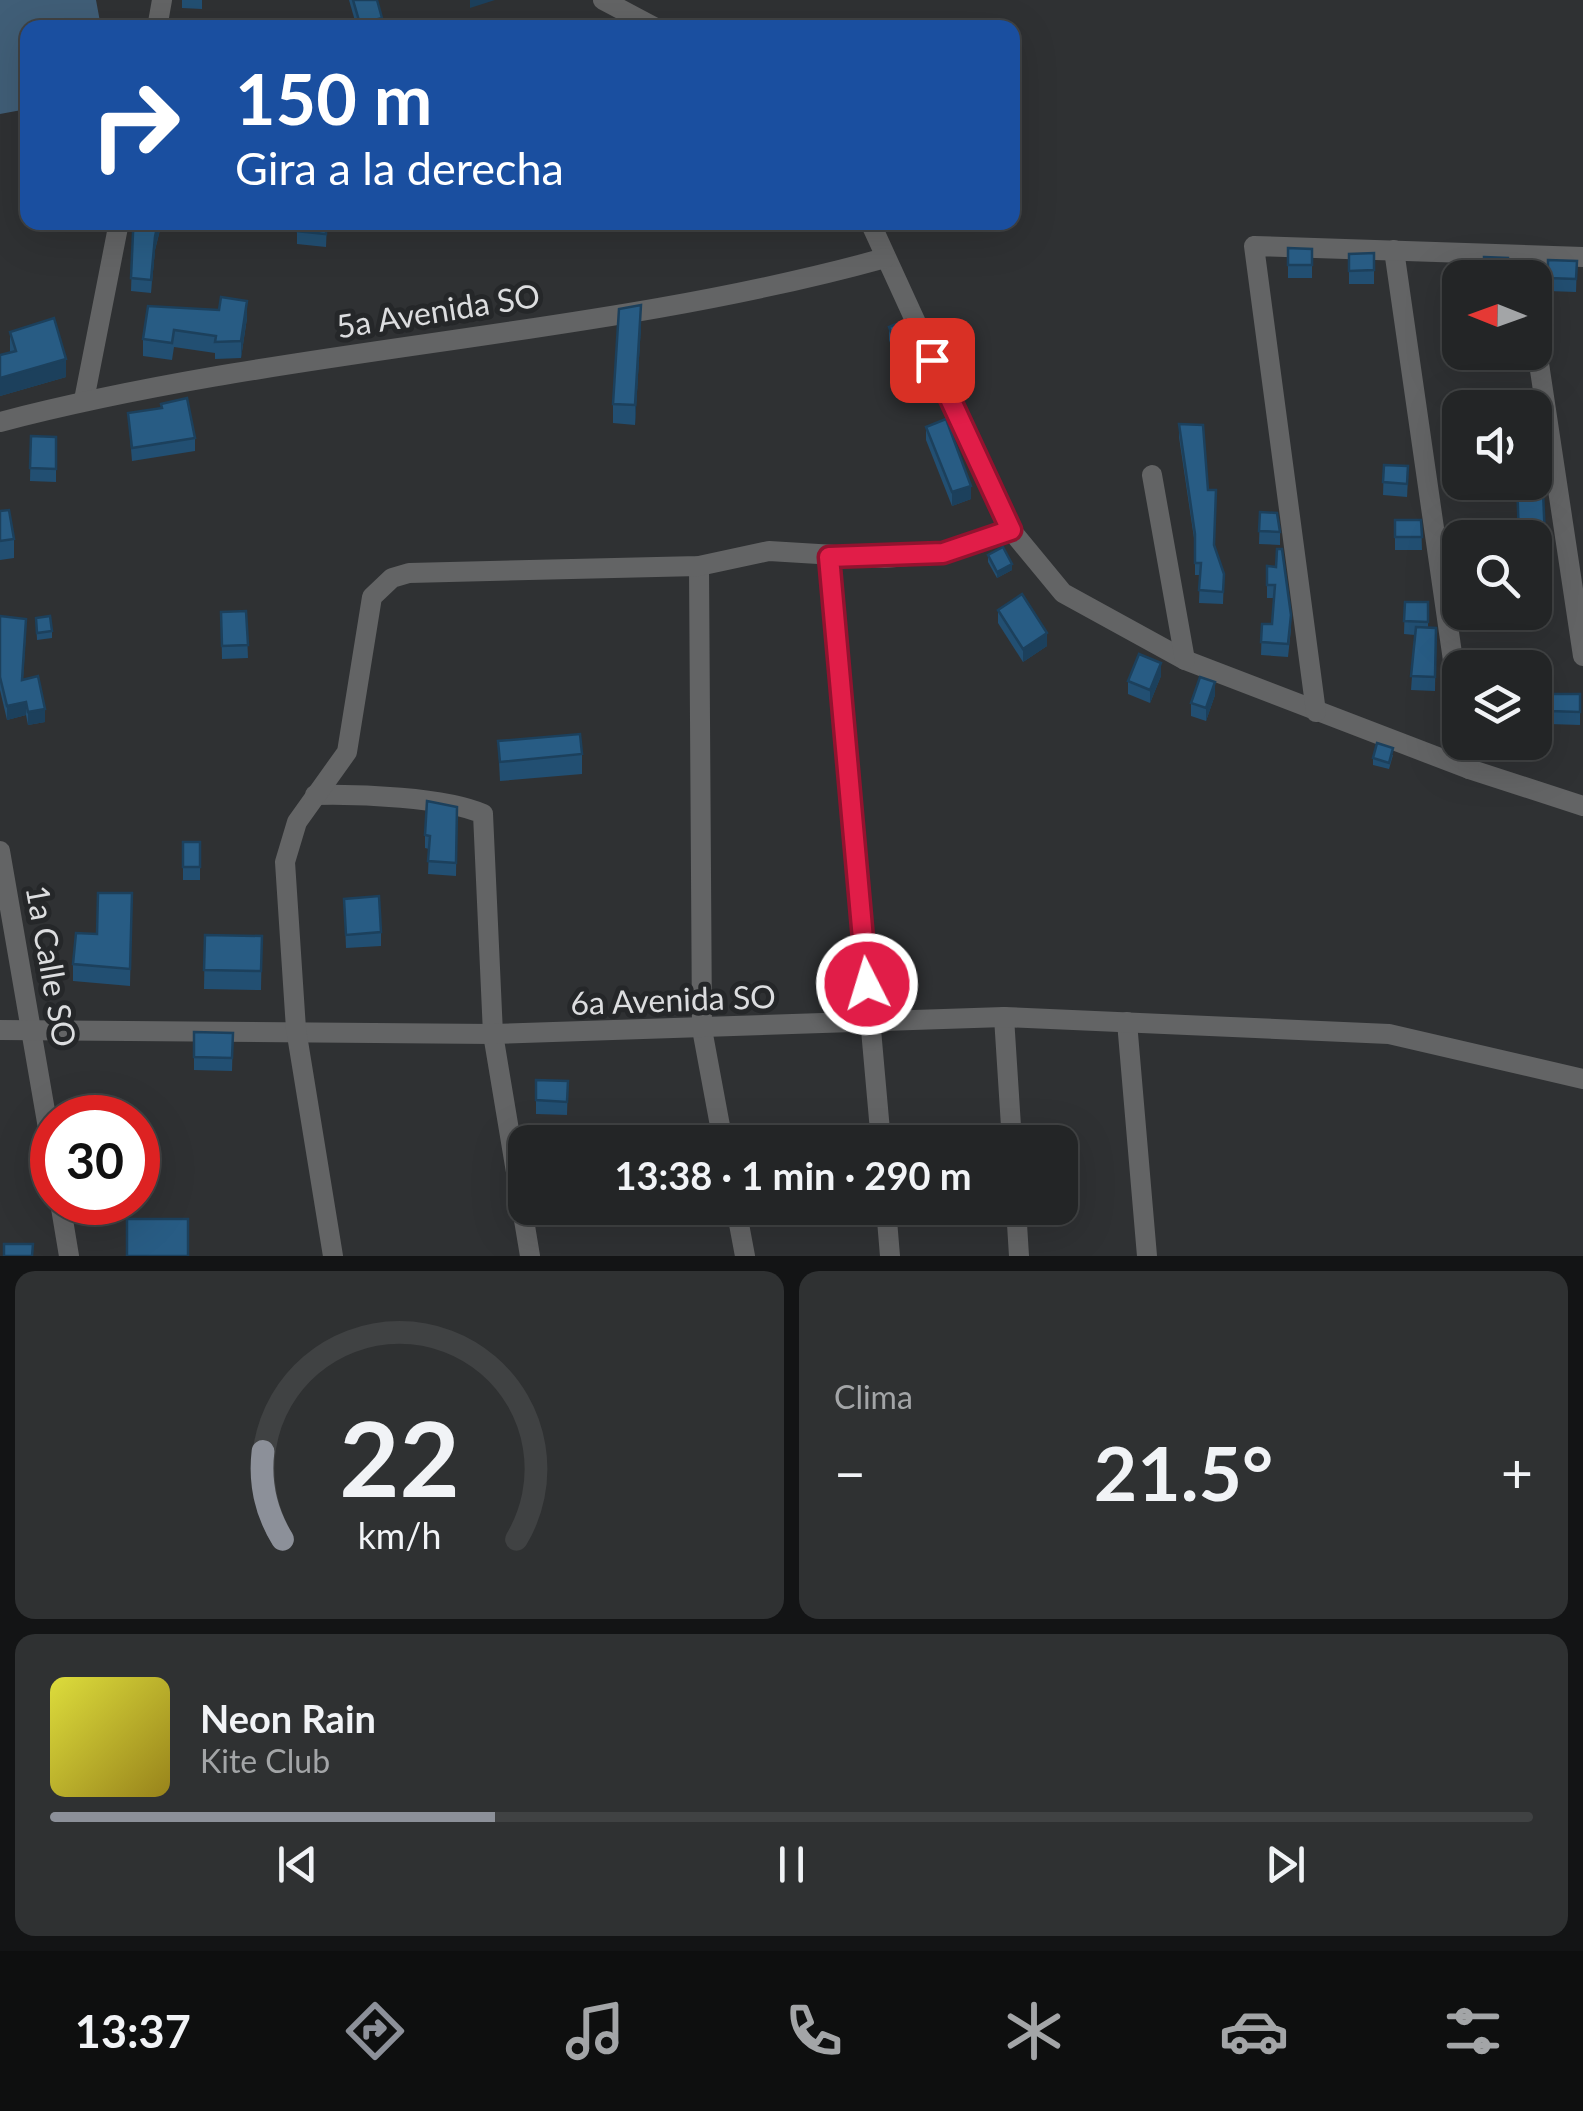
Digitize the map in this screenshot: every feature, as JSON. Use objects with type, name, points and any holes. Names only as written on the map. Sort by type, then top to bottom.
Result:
[{"type":"street","points":[[603,0],[641,20]]},
{"type":"street","points":[[84,400],[117,230]]},
{"type":"street","points":[[873,230],[1011,530],[1063,594],[1185,660],[1468,769],[1583,806]]},
{"type":"street","points":[[1316,712],[1254,246],[1583,256]]},
{"type":"street","points":[[1394,250],[1451,650]]},
{"type":"street","points":[[1523,254],[1524,260]]},
{"type":"street","name":"5a Avenida SO","points":[[0,422],[84,400],[794,283],[885,258]]},
{"type":"street","points":[[1540,370],[1583,656]]},
{"type":"street","points":[[1152,475],[1185,660]]},
{"type":"street","points":[[333,1256],[296,1030],[285,862],[297,822],[347,752],[372,597],[392,578],[409,573],[699,566],[769,551],[829,557],[943,553],[1011,530]]},
{"type":"street","points":[[829,557],[880,1125]]},
{"type":"street","points":[[699,566],[702,1029],[720,1125]]},
{"type":"street","points":[[1467,760],[1468,769]]},
{"type":"street","points":[[314,795],[356,794],[450,804],[483,814],[493,1034],[530,1256]]},
{"type":"street","name":"1a Calle SO","points":[[0,852],[44,1095]]},
{"type":"street","points":[[1004,1017],[1011,1125]]},
{"type":"street","name":"6a Avenida SO","points":[[0,1030],[493,1034],[1004,1017],[1390,1034],[1583,1079]]},
{"type":"street","points":[[1127,1022],[1147,1256]]},
{"type":"street","points":[[63,1225],[68,1256]]},
{"type":"street","points":[[739,1225],[745,1256]]},
{"type":"street","points":[[887,1225],[890,1256]]},
{"type":"street","points":[[1017,1225],[1019,1256]]},
{"type":"shaded area","points":[[0,0],[96,0],[100,20],[20,20],[20,110],[0,114]]},
{"type":"building","points":[[353,0],[377,0],[382,18],[359,20]]},
{"type":"building","points":[[156,230],[151,280],[131,278],[133,233]]},
{"type":"building","points":[[326,230],[326,234],[297,231]]},
{"type":"building","points":[[1288,248],[1312,249],[1312,265],[1288,265]]},
{"type":"building","points":[[1374,253],[1374,270],[1349,271],[1349,254]]},
{"type":"building","points":[[1552,260],[1577,261],[1576,279],[1552,278]]},
{"type":"building","points":[[221,297],[247,301],[241,341],[215,342],[216,336],[174,330],[172,343],[143,339],[148,306],[219,310]]},
{"type":"building","points":[[641,305],[635,405],[613,404],[619,309]]},
{"type":"building","points":[[54,318],[66,359],[0,378],[0,355],[16,351],[10,332]]},
{"type":"building","points":[[906,320],[917,347],[899,354],[889,327]]},
{"type":"building","points":[[187,398],[195,438],[132,448],[128,413],[162,408],[161,404]]},
{"type":"building","points":[[946,419],[971,486],[952,492],[926,427]]},
{"type":"building","points":[[1179,424],[1203,425],[1208,490],[1216,490],[1214,545],[1224,574],[1223,592],[1199,590],[1201,563],[1195,563],[1195,534]]},
{"type":"building","points":[[31,436],[56,437],[56,469],[30,468]]},
{"type":"building","points":[[1384,465],[1408,466],[1407,484],[1383,482]]},
{"type":"building","points":[[1518,500],[1543,500],[1544,520],[1518,520]]},
{"type":"building","points":[[9,510],[14,539],[0,541],[0,511]]},
{"type":"building","points":[[1260,512],[1277,513],[1280,532],[1259,531]]},
{"type":"building","points":[[1395,520],[1421,520],[1422,537],[1395,537]]},
{"type":"building","points":[[1003,547],[1012,564],[997,572],[988,555]]},
{"type":"building","points":[[1277,549],[1282,549],[1291,615],[1288,644],[1261,642],[1262,624],[1272,624],[1275,585],[1267,585],[1267,566],[1276,567]]},
{"type":"building","points":[[1022,594],[1047,633],[1023,649],[998,610]]},
{"type":"building","points":[[1405,602],[1428,602],[1428,622],[1404,621]]},
{"type":"building","points":[[246,611],[248,645],[222,646],[221,612]]},
{"type":"building","points":[[0,616],[26,619],[22,680],[38,676],[45,709],[28,712],[26,702],[7,706],[0,677]]},
{"type":"building","points":[[50,616],[52,631],[37,633],[36,618]]},
{"type":"building","points":[[1416,627],[1436,628],[1435,677],[1411,676]]},
{"type":"building","points":[[1139,654],[1161,663],[1150,690],[1128,681]]},
{"type":"building","points":[[1200,677],[1215,682],[1206,708],[1191,703]]},
{"type":"building","points":[[1552,694],[1580,694],[1580,712],[1552,711]]},
{"type":"building","points":[[580,734],[582,754],[500,762],[498,741]]},
{"type":"building","points":[[1377,743],[1393,748],[1389,763],[1373,758]]},
{"type":"building","points":[[427,801],[457,807],[456,863],[428,861]]},
{"type":"building","points":[[183,842],[200,842],[200,867],[183,867]]},
{"type":"building","points":[[98,893],[132,893],[130,969],[73,964],[76,933],[97,934]]},
{"type":"building","points":[[379,896],[381,932],[346,935],[344,899]]},
{"type":"building","points":[[205,935],[262,936],[261,971],[204,970]]},
{"type":"building","points":[[194,1032],[233,1033],[232,1058],[194,1057]]},
{"type":"building","points":[[536,1080],[568,1081],[567,1102],[536,1100]]},
{"type":"building","points":[[160,1219],[188,1219],[188,1256],[127,1256],[127,1225],[160,1225]]},
{"type":"building","points":[[4,1244],[33,1244],[32,1256],[4,1256]]},
{"type":"route","points":[[867,984],[829,557],[943,553],[1011,530],[932,360]]}]
